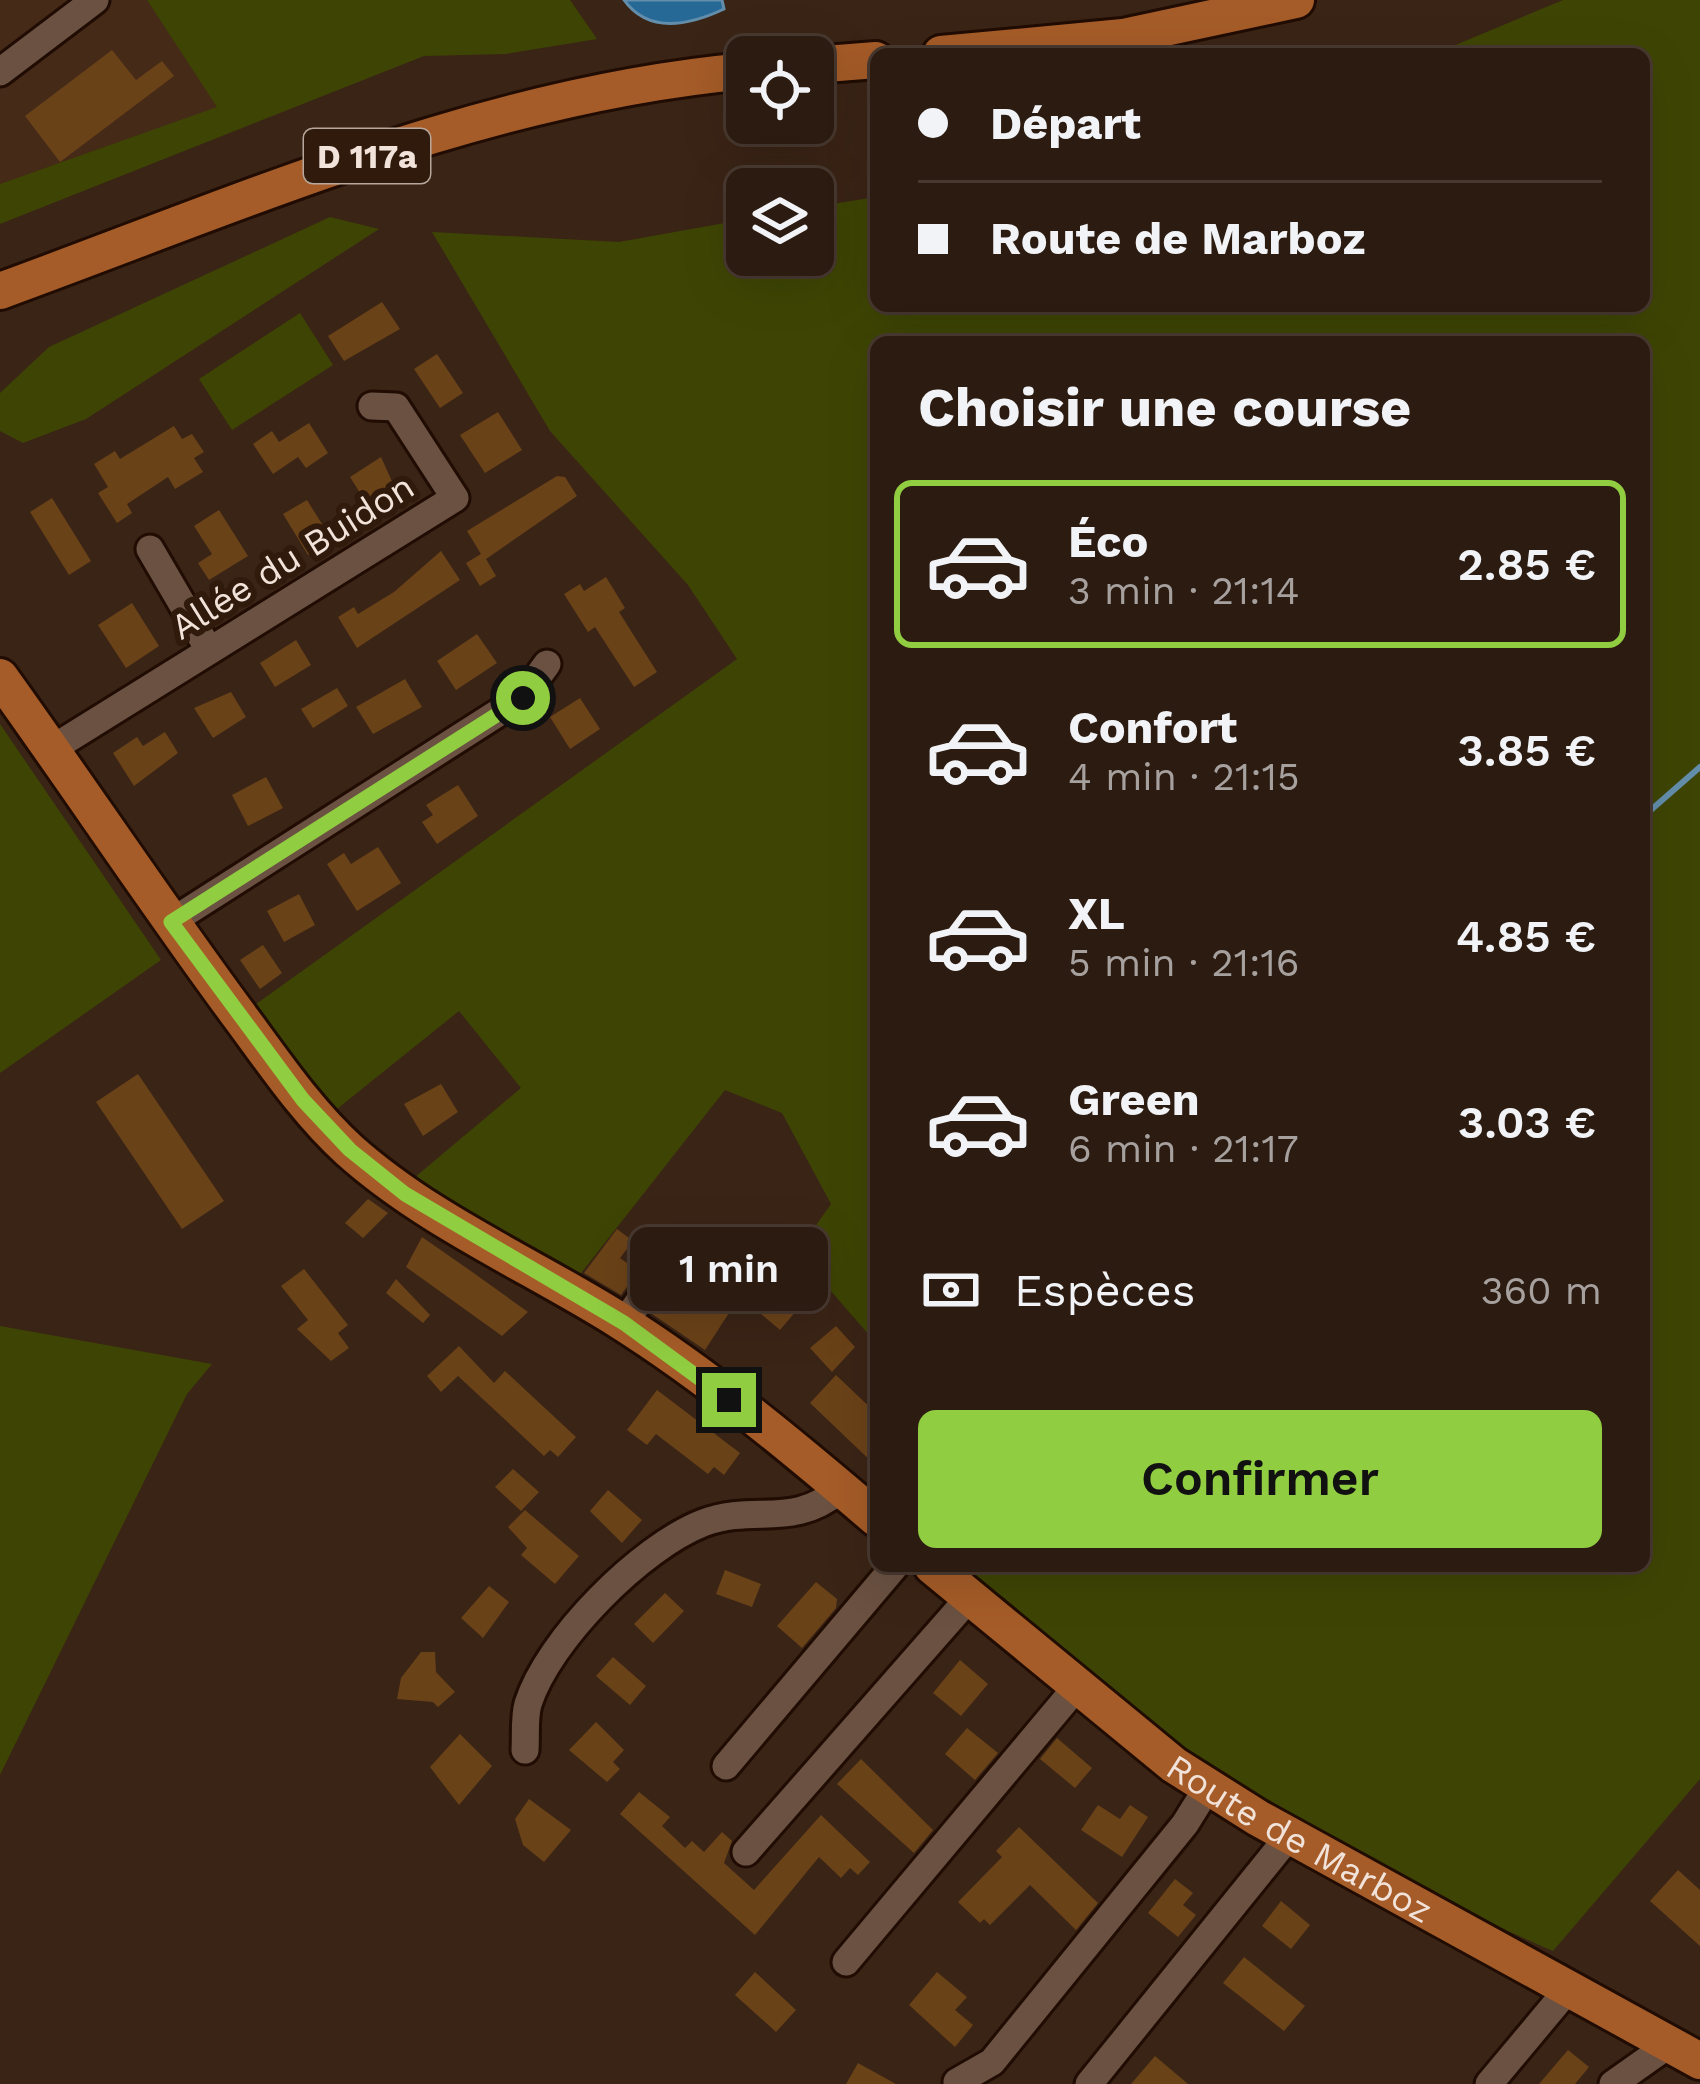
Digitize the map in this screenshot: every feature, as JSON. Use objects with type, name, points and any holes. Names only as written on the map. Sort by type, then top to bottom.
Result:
[{"type":"main road","points":[[1005,48],[1123,37],[1296,0]]},
{"type":"main road","points":[[834,63],[870,60]]},
{"type":"main road","name":"D 117a","points":[[0,291],[478,120],[577,95],[726,74]]},
{"type":"main road","points":[[0,649],[55,747]]},
{"type":"main road","points":[[0,676],[55,747],[171,922],[303,1100],[350,1150],[405,1194],[624,1323],[870,1513]]},
{"type":"main road","name":"Route de Marboz","points":[[939,1572],[1075,1689],[1208,1787],[1685,2052]]},
{"type":"street","points":[[5,58],[95,0]]},
{"type":"street","name":"Allée du Buidon","points":[[55,747],[455,498],[396,407],[372,406]]},
{"type":"street","points":[[151,549],[209,650]]},
{"type":"street","points":[[171,922],[523,698],[547,664]]},
{"type":"street","points":[[624,1323],[658,1274]]},
{"type":"street","points":[[526,1750],[526,1708],[542,1672],[621,1577],[704,1523],[751,1514],[788,1517],[817,1508],[841,1489]]},
{"type":"street","points":[[726,1766],[890,1572]]},
{"type":"street","points":[[746,1852],[969,1598]]},
{"type":"street","points":[[846,1962],[1075,1689]]},
{"type":"street","points":[[957,2082],[992,2062],[1185,1824],[1208,1787]]},
{"type":"street","points":[[1089,2084],[1290,1835]]},
{"type":"street","points":[[1489,2084],[1570,1987]]},
{"type":"street","points":[[1613,2084],[1685,2052]]},
{"type":"shaded area","points":[[0,0],[147,0],[218,107],[0,184]]},
{"type":"green space","points":[[147,0],[570,0],[597,39],[505,54],[424,56],[0,224],[0,184],[217,107]]},
{"type":"green space","points":[[1563,0],[1700,0],[1700,1779],[1553,1951],[1399,1880],[1250,1797],[1135,1716],[961,1572],[1650,1572],[1650,336],[870,336],[870,1336],[797,1252],[831,1204],[782,1113],[725,1090],[578,1277],[414,1178],[521,1088],[459,1011],[332,1113],[252,1007],[737,659],[688,585],[550,431],[432,232],[619,242],[726,223],[726,276],[834,276],[834,204],[870,198],[870,312],[1650,312],[1650,48],[1448,48]]},
{"type":"green space","points":[[330,217],[379,229],[86,419],[23,443],[0,431],[0,393],[49,347]]},
{"type":"green space","points":[[300,313],[333,365],[232,430],[199,379]]},
{"type":"green space","points":[[0,724],[161,960],[0,1073]]},
{"type":"green space","points":[[0,1326],[212,1364],[187,1394],[0,1775]]},
{"type":"water","points":[[624,0],[722,0],[724,9],[671,24],[645,18]]},
{"type":"building","points":[[112,50],[136,80],[162,61],[174,76],[60,162],[25,116]]},
{"type":"building","points":[[382,302],[400,329],[344,361],[328,336]]},
{"type":"building","points":[[437,354],[463,393],[440,408],[414,369]]},
{"type":"building","points":[[498,412],[522,450],[485,473],[460,435]]},
{"type":"building","points":[[309,423],[328,453],[306,468],[298,457],[273,474],[253,444],[272,431],[279,442]]},
{"type":"building","points":[[174,426],[182,439],[192,434],[204,452],[194,458],[203,472],[175,489],[168,477],[127,504],[132,513],[117,523],[98,493],[108,487],[94,464],[115,451],[120,459]]},
{"type":"building","points":[[381,457],[400,499],[374,515],[350,477]]},
{"type":"building","points":[[557,476],[565,477],[577,496],[486,559],[496,576],[480,586],[466,563],[481,554],[467,531]]},
{"type":"building","points":[[52,498],[91,561],[69,575],[30,512]]},
{"type":"building","points":[[307,500],[332,540],[308,555],[283,514]]},
{"type":"building","points":[[219,510],[248,556],[209,580],[198,563],[212,554],[194,526]]},
{"type":"building","points":[[441,551],[460,580],[357,648],[338,617],[354,607],[358,614],[394,592]]},
{"type":"building","points":[[606,577],[625,608],[619,612],[657,672],[634,687],[595,627],[588,632],[564,594],[580,584],[584,591]]},
{"type":"building","points":[[132,603],[159,646],[126,668],[98,625]]},
{"type":"building","points":[[477,634],[497,663],[456,690],[437,661]]},
{"type":"building","points":[[296,640],[311,665],[275,687],[260,663]]},
{"type":"building","points":[[405,679],[422,707],[373,734],[356,707]]},
{"type":"building","points":[[337,688],[348,706],[313,728],[301,709]]},
{"type":"building","points":[[231,692],[246,717],[213,738],[194,708]]},
{"type":"building","points":[[580,698],[600,729],[570,749],[550,717]]},
{"type":"building","points":[[165,732],[178,753],[134,786],[113,753],[137,737],[143,746]]},
{"type":"building","points":[[266,777],[283,808],[248,826],[232,795]]},
{"type":"building","points":[[458,785],[478,816],[437,844],[422,822],[433,815],[426,805]]},
{"type":"building","points":[[378,847],[401,883],[357,911],[327,864],[344,853],[351,864]]},
{"type":"building","points":[[299,894],[315,925],[284,942],[267,911]]},
{"type":"building","points":[[263,945],[282,973],[260,989],[240,960]]},
{"type":"building","points":[[138,1074],[224,1201],[182,1229],[96,1102]]},
{"type":"building","points":[[441,1084],[458,1112],[423,1136],[404,1104]]},
{"type":"building","points":[[368,1199],[388,1213],[363,1238],[345,1223]]},
{"type":"building","points":[[707,1224],[774,1268],[765,1282],[797,1310],[780,1330],[740,1296],[705,1350],[652,1314],[671,1286],[682,1294],[703,1264],[687,1255]]},
{"type":"building","points":[[617,1229],[633,1241],[620,1258],[638,1271],[621,1295],[584,1273]]},
{"type":"building","points":[[422,1237],[528,1312],[502,1336],[406,1267]]},
{"type":"building","points":[[304,1269],[348,1325],[338,1333],[349,1348],[331,1361],[297,1329],[308,1320],[281,1286]]},
{"type":"building","points":[[396,1279],[430,1315],[423,1323],[386,1293]]},
{"type":"building","points":[[836,1326],[855,1347],[832,1372],[810,1348]]},
{"type":"building","points":[[459,1346],[494,1383],[505,1371],[576,1437],[558,1457],[550,1450],[544,1456],[458,1376],[441,1392],[427,1376]]},
{"type":"building","points":[[836,1375],[870,1407],[870,1460],[810,1403]]},
{"type":"building","points":[[657,1390],[740,1453],[724,1475],[714,1467],[708,1474],[656,1434],[647,1445],[627,1430]]},
{"type":"building","points":[[513,1469],[539,1492],[521,1511],[495,1487]]},
{"type":"building","points":[[608,1490],[642,1520],[622,1543],[590,1511]]},
{"type":"building","points":[[525,1510],[579,1556],[555,1584],[521,1555],[527,1548],[508,1527]]},
{"type":"building","points":[[725,1570],[761,1584],[752,1607],[716,1594]]},
{"type":"building","points":[[816,1582],[837,1599],[836,1608],[802,1648],[777,1626]]},
{"type":"building","points":[[489,1586],[509,1602],[483,1638],[461,1618]]},
{"type":"building","points":[[665,1593],[684,1611],[653,1643],[634,1624]]},
{"type":"building","points":[[421,1652],[435,1652],[436,1672],[455,1692],[438,1707],[433,1702],[397,1699],[401,1678]]},
{"type":"building","points":[[613,1657],[646,1686],[630,1705],[596,1676]]},
{"type":"building","points":[[960,1660],[988,1684],[961,1716],[933,1693]]},
{"type":"building","points":[[596,1722],[624,1750],[613,1762],[620,1769],[607,1782],[569,1750]]},
{"type":"building","points":[[967,1728],[998,1753],[975,1780],[945,1754]]},
{"type":"building","points":[[460,1734],[492,1766],[459,1805],[430,1767]]},
{"type":"building","points":[[1057,1738],[1092,1768],[1075,1788],[1040,1759]]},
{"type":"building","points":[[861,1759],[933,1830],[914,1853],[837,1784]]},
{"type":"building","points":[[639,1792],[670,1817],[662,1826],[685,1848],[692,1841],[704,1852],[722,1832],[732,1841],[724,1863],[754,1890],[821,1815],[870,1862],[858,1875],[850,1868],[841,1878],[819,1857],[755,1935],[620,1814]]},
{"type":"building","points":[[529,1799],[571,1830],[544,1862],[523,1845],[515,1819]]},
{"type":"building","points":[[1098,1805],[1120,1819],[1130,1805],[1148,1817],[1122,1857],[1081,1830]]},
{"type":"building","points":[[1019,1827],[1098,1903],[1076,1930],[1030,1885],[990,1925],[984,1919],[980,1923],[958,1902],[1002,1857],[996,1851]]},
{"type":"building","points":[[1678,1870],[1700,1890],[1700,1946],[1650,1901]]},
{"type":"building","points":[[1175,1879],[1193,1893],[1183,1905],[1196,1915],[1178,1937],[1148,1913]]},
{"type":"building","points":[[1281,1901],[1310,1925],[1291,1949],[1262,1926]]},
{"type":"building","points":[[1244,1957],[1305,2006],[1284,2031],[1223,1983]]},
{"type":"building","points":[[755,1972],[796,2010],[776,2032],[735,1995]]},
{"type":"building","points":[[937,1972],[967,1997],[955,2010],[973,2025],[955,2047],[909,2005]]},
{"type":"building","points":[[1568,2050],[1589,2067],[1575,2084],[1539,2084]]},
{"type":"building","points":[[1155,2056],[1188,2084],[1131,2084]]},
{"type":"building","points":[[858,2063],[896,2084],[846,2084]]},
{"type":"waterway","points":[[1650,811],[1700,767]]},
{"type":"route","points":[[523,698],[171,922],[303,1100],[350,1150],[405,1194],[624,1323],[729,1400]]}]
